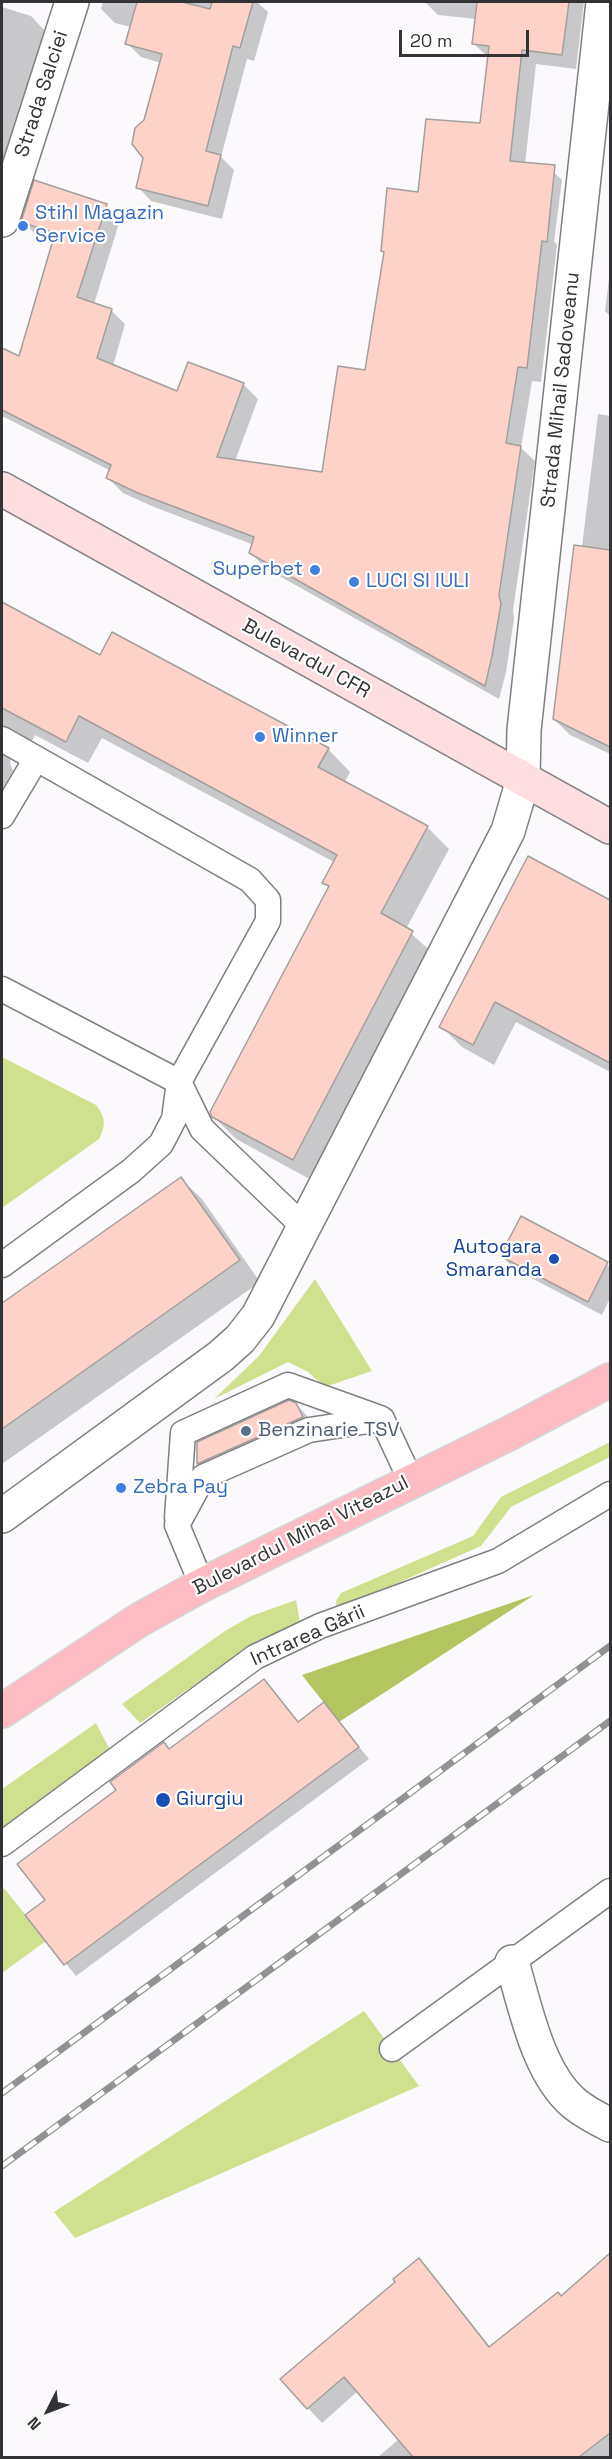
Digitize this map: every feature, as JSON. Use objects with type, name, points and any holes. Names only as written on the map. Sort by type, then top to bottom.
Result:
[{"type":"main road","name":"Bulevardul CFR","points":[[2,489],[610,827]]},
{"type":"main road","name":"Bulevardul Mihai Viteazul","points":[[2,1711],[139,1620],[202,1585],[510,1433],[610,1380]]},
{"type":"street","name":"Strada Salciei","points":[[2,220],[72,2]]},
{"type":"street","name":"Strada Mihail Sadoveanu","points":[[2,1516],[221,1356],[240,1339],[258,1316],[508,831],[523,780],[524,730],[603,2]]},
{"type":"street","points":[[512,1962],[538,2050],[561,2089],[573,2103],[610,2125]]},
{"type":"lane","points":[[2,739],[250,880],[268,900],[268,921],[179,1082],[174,1119],[161,1144],[131,1171],[2,1265]]},
{"type":"lane","points":[[2,816],[36,759]]},
{"type":"lane","points":[[2,989],[179,1082],[202,1129],[305,1228]]},
{"type":"lane","points":[[202,1585],[177,1525],[183,1433],[288,1385],[382,1419],[411,1481]]},
{"type":"lane","points":[[177,1525],[203,1477],[309,1430],[382,1419]]},
{"type":"lane","name":"Intrarea Gării","points":[[2,1844],[255,1657],[321,1626],[498,1561],[610,1494]]},
{"type":"lane","points":[[392,2049],[610,1891]]},
{"type":"green space","points":[[2,1057],[96,1105],[104,1122],[99,1139],[2,1208]]},
{"type":"green space","points":[[315,1279],[372,1371],[325,1387],[308,1372],[288,1362],[214,1399],[259,1356]]},
{"type":"green space","points":[[610,1442],[610,1457],[511,1507],[481,1546],[337,1610],[336,1601],[341,1593],[473,1536],[501,1497]]},
{"type":"green space","points":[[534,1595],[339,1722],[302,1675]]},
{"type":"green space","points":[[296,1600],[301,1628],[263,1640],[241,1652],[140,1723],[122,1704],[225,1631],[251,1616]]},
{"type":"green space","points":[[96,1723],[110,1750],[2,1832],[2,1789]]},
{"type":"green space","points":[[4,1888],[46,1941],[2,1973],[2,1891]]},
{"type":"green space","points":[[364,2011],[419,2086],[75,2238],[54,2212]]},
{"type":"building","points":[[137,2],[182,2],[210,9],[212,2],[253,2],[240,48],[233,46],[206,151],[221,155],[208,206],[136,188],[143,158],[132,144],[135,128],[144,120],[162,54],[125,44]]},
{"type":"building","points":[[477,2],[569,2],[562,55],[522,50],[510,161],[555,165],[547,242],[542,241],[527,368],[518,367],[506,443],[521,446],[499,595],[501,604],[485,686],[249,553],[254,537],[138,493],[106,478],[111,465],[2,410],[2,348],[19,356],[55,233],[21,222],[34,180],[107,204],[77,297],[112,309],[97,358],[177,391],[188,362],[244,383],[217,457],[322,472],[338,366],[365,370],[384,252],[381,251],[387,188],[418,192],[426,119],[480,123],[489,46],[472,44]]},
{"type":"building","points":[[574,545],[610,550],[610,747],[553,719]]},
{"type":"building","points":[[2,602],[100,655],[112,632],[329,748],[318,767],[428,826],[381,913],[413,931],[293,1160],[212,1117],[210,1112],[329,886],[322,883],[337,855],[79,716],[66,742],[2,708]]},
{"type":"building","points":[[528,856],[610,900],[610,1063],[495,1002],[473,1045],[439,1027]]},
{"type":"building","points":[[181,1177],[240,1260],[2,1429],[2,1303]]},
{"type":"building","name":"Autogara Smaranda","points":[[521,1216],[608,1262],[588,1302],[500,1256]]},
{"type":"building","points":[[289,1400],[296,1403],[303,1417],[197,1464],[197,1442]]},
{"type":"building","points":[[264,1679],[298,1722],[324,1702],[359,1747],[64,1965],[25,1915],[45,1900],[17,1864],[116,1790],[110,1782],[164,1742],[169,1749]]},
{"type":"building","points":[[610,2253],[610,2433],[579,2457],[413,2457],[344,2377],[307,2409],[280,2379],[395,2282],[393,2279],[419,2258],[489,2347],[558,2292],[561,2296]]},
{"type":"railway","points":[[2,2093],[610,1646]]},
{"type":"railway","points":[[2,2166],[610,1721]]},
{"type":"place","name":"Stihl Magazin Service","points":[[23,226]]},
{"type":"place","name":"Superbet","points":[[315,570]]},
{"type":"place","name":"LUCI SI IULI","points":[[354,582]]},
{"type":"place","name":"Winner","points":[[260,737]]},
{"type":"place","name":"Autogara Smaranda","points":[[554,1259]]},
{"type":"place","name":"Benzinarie TSV","points":[[246,1431]]},
{"type":"place","name":"Zebra Pay","points":[[121,1488]]},
{"type":"place","name":"Giurgiu","points":[[163,1800]]}]
